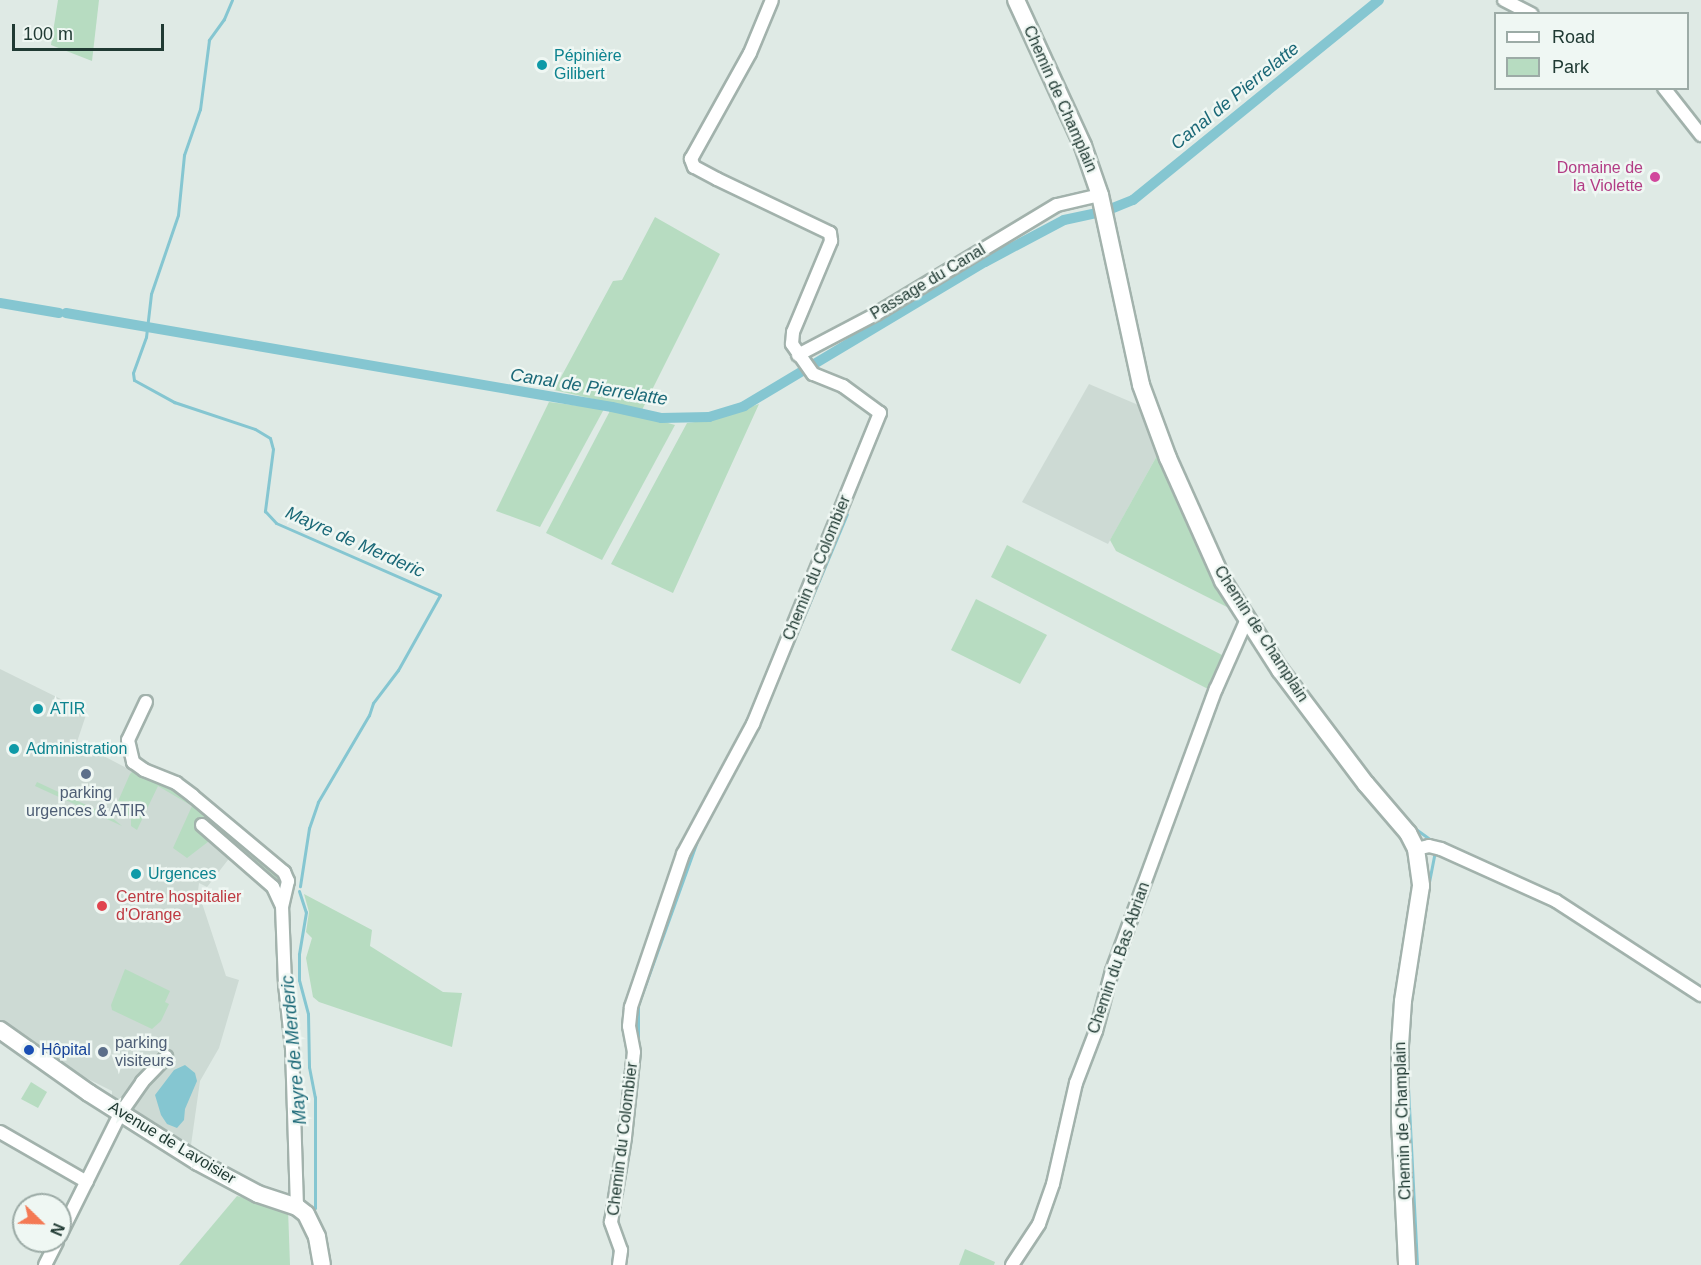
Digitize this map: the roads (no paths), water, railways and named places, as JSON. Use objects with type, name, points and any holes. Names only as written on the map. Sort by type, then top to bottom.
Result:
[{"type":"street","points":[[772,0],[750,53],[691,159],[694,167],[830,232],[831,241],[793,332],[792,344],[803,363]]},
{"type":"street","name":"Chemin de Champlain","points":[[1016,0],[1070,114],[1100,195],[1141,385],[1152,418],[1223,581],[1280,670],[1366,784],[1408,833],[1416,849],[1421,886],[1403,1002],[1400,1045],[1400,1120],[1407,1265]]},
{"type":"street","points":[[1504,0],[1528,12]]},
{"type":"street","points":[[1666,90],[1701,135]]},
{"type":"street","name":"Passage du Canal","points":[[803,363],[876,314],[1057,206],[1100,195]]},
{"type":"street","name":"Chemin du Colombier","points":[[620,1265],[621,1250],[611,1222],[625,1137],[634,1052],[629,1026],[631,1007],[683,854],[753,724],[880,413],[843,386],[803,363]]},
{"type":"street","name":"Chemin du Bas Abrian","points":[[1012,1265],[1039,1224],[1053,1184],[1076,1083],[1096,1031],[1112,971],[1216,689],[1247,619]]},
{"type":"street","points":[[146,702],[128,740],[133,762],[144,770],[176,783],[284,872],[288,881],[282,906],[285,984],[292,1050],[297,1207],[306,1214],[315,1231],[322,1265]]},
{"type":"street","points":[[202,825],[273,887],[282,906]]},
{"type":"street","points":[[1416,849],[1429,846],[1441,849],[1556,901],[1701,994]]},
{"type":"street","name":"Avenue de Lavoisier","points":[[1,1031],[120,1114],[198,1162],[258,1194],[297,1207]]},
{"type":"street","points":[[72,1211],[120,1114],[142,1082],[166,1057]]},
{"type":"street","points":[[0,1132],[87,1182]]},
{"type":"water","points":[[185,1065],[195,1073],[197,1081],[185,1109],[184,1120],[177,1128],[167,1124],[161,1115],[155,1095],[174,1070]]},
{"type":"waterway","name":"Mayre de Merderic","points":[[232,0],[224,19],[209,40],[200,109],[184,155],[178,215],[151,294],[146,337],[133,373],[134,380],[174,402],[255,429],[270,438],[273,449],[265,511],[276,523],[440,595],[398,670],[373,703],[369,715],[318,802],[309,828],[300,886]]},
{"type":"waterway","name":"Canal de Pierrelatte","points":[[1108,210],[1133,200],[1379,0]]},
{"type":"waterway","name":"Canal de Pierrelatte","points":[[66,313],[612,407],[661,418],[709,417],[744,406],[985,262],[1064,220],[1097,213]]},
{"type":"waterway","name":"Canal de Pierrelatte","points":[[0,303],[59,313]]},
{"type":"waterway","points":[[767,704],[847,514]]},
{"type":"waterway","points":[[1413,827],[1434,842]]},
{"type":"waterway","points":[[638,1040],[638,1005],[697,841]]},
{"type":"waterway","points":[[1428,887],[1434,855]]},
{"type":"waterway","name":"Mayre de Merderic","points":[[299,891],[306,912],[299,954],[299,980],[308,1014],[309,1067],[315,1097],[315,1208]]},
{"type":"waterway","points":[[1408,1087],[1417,1265]]},
{"type":"waterway","points":[[612,1265],[614,1243]]},
{"type":"place","name":"Pépinière Gilibert","points":[[542,65]]},
{"type":"place","name":"Domaine de la Violette","points":[[1655,177]]},
{"type":"place","name":"ATIR","points":[[38,709]]},
{"type":"place","name":"Administration","points":[[14,749]]},
{"type":"place","name":"parking urgences & ATIR","points":[[86,774]]},
{"type":"place","name":"Urgences","points":[[136,874]]},
{"type":"place","name":"Centre hospitalier d'Orange","points":[[102,906]]},
{"type":"place","name":"Hôpital","points":[[29,1050]]},
{"type":"place","name":"parking visiteurs","points":[[103,1052]]}]
